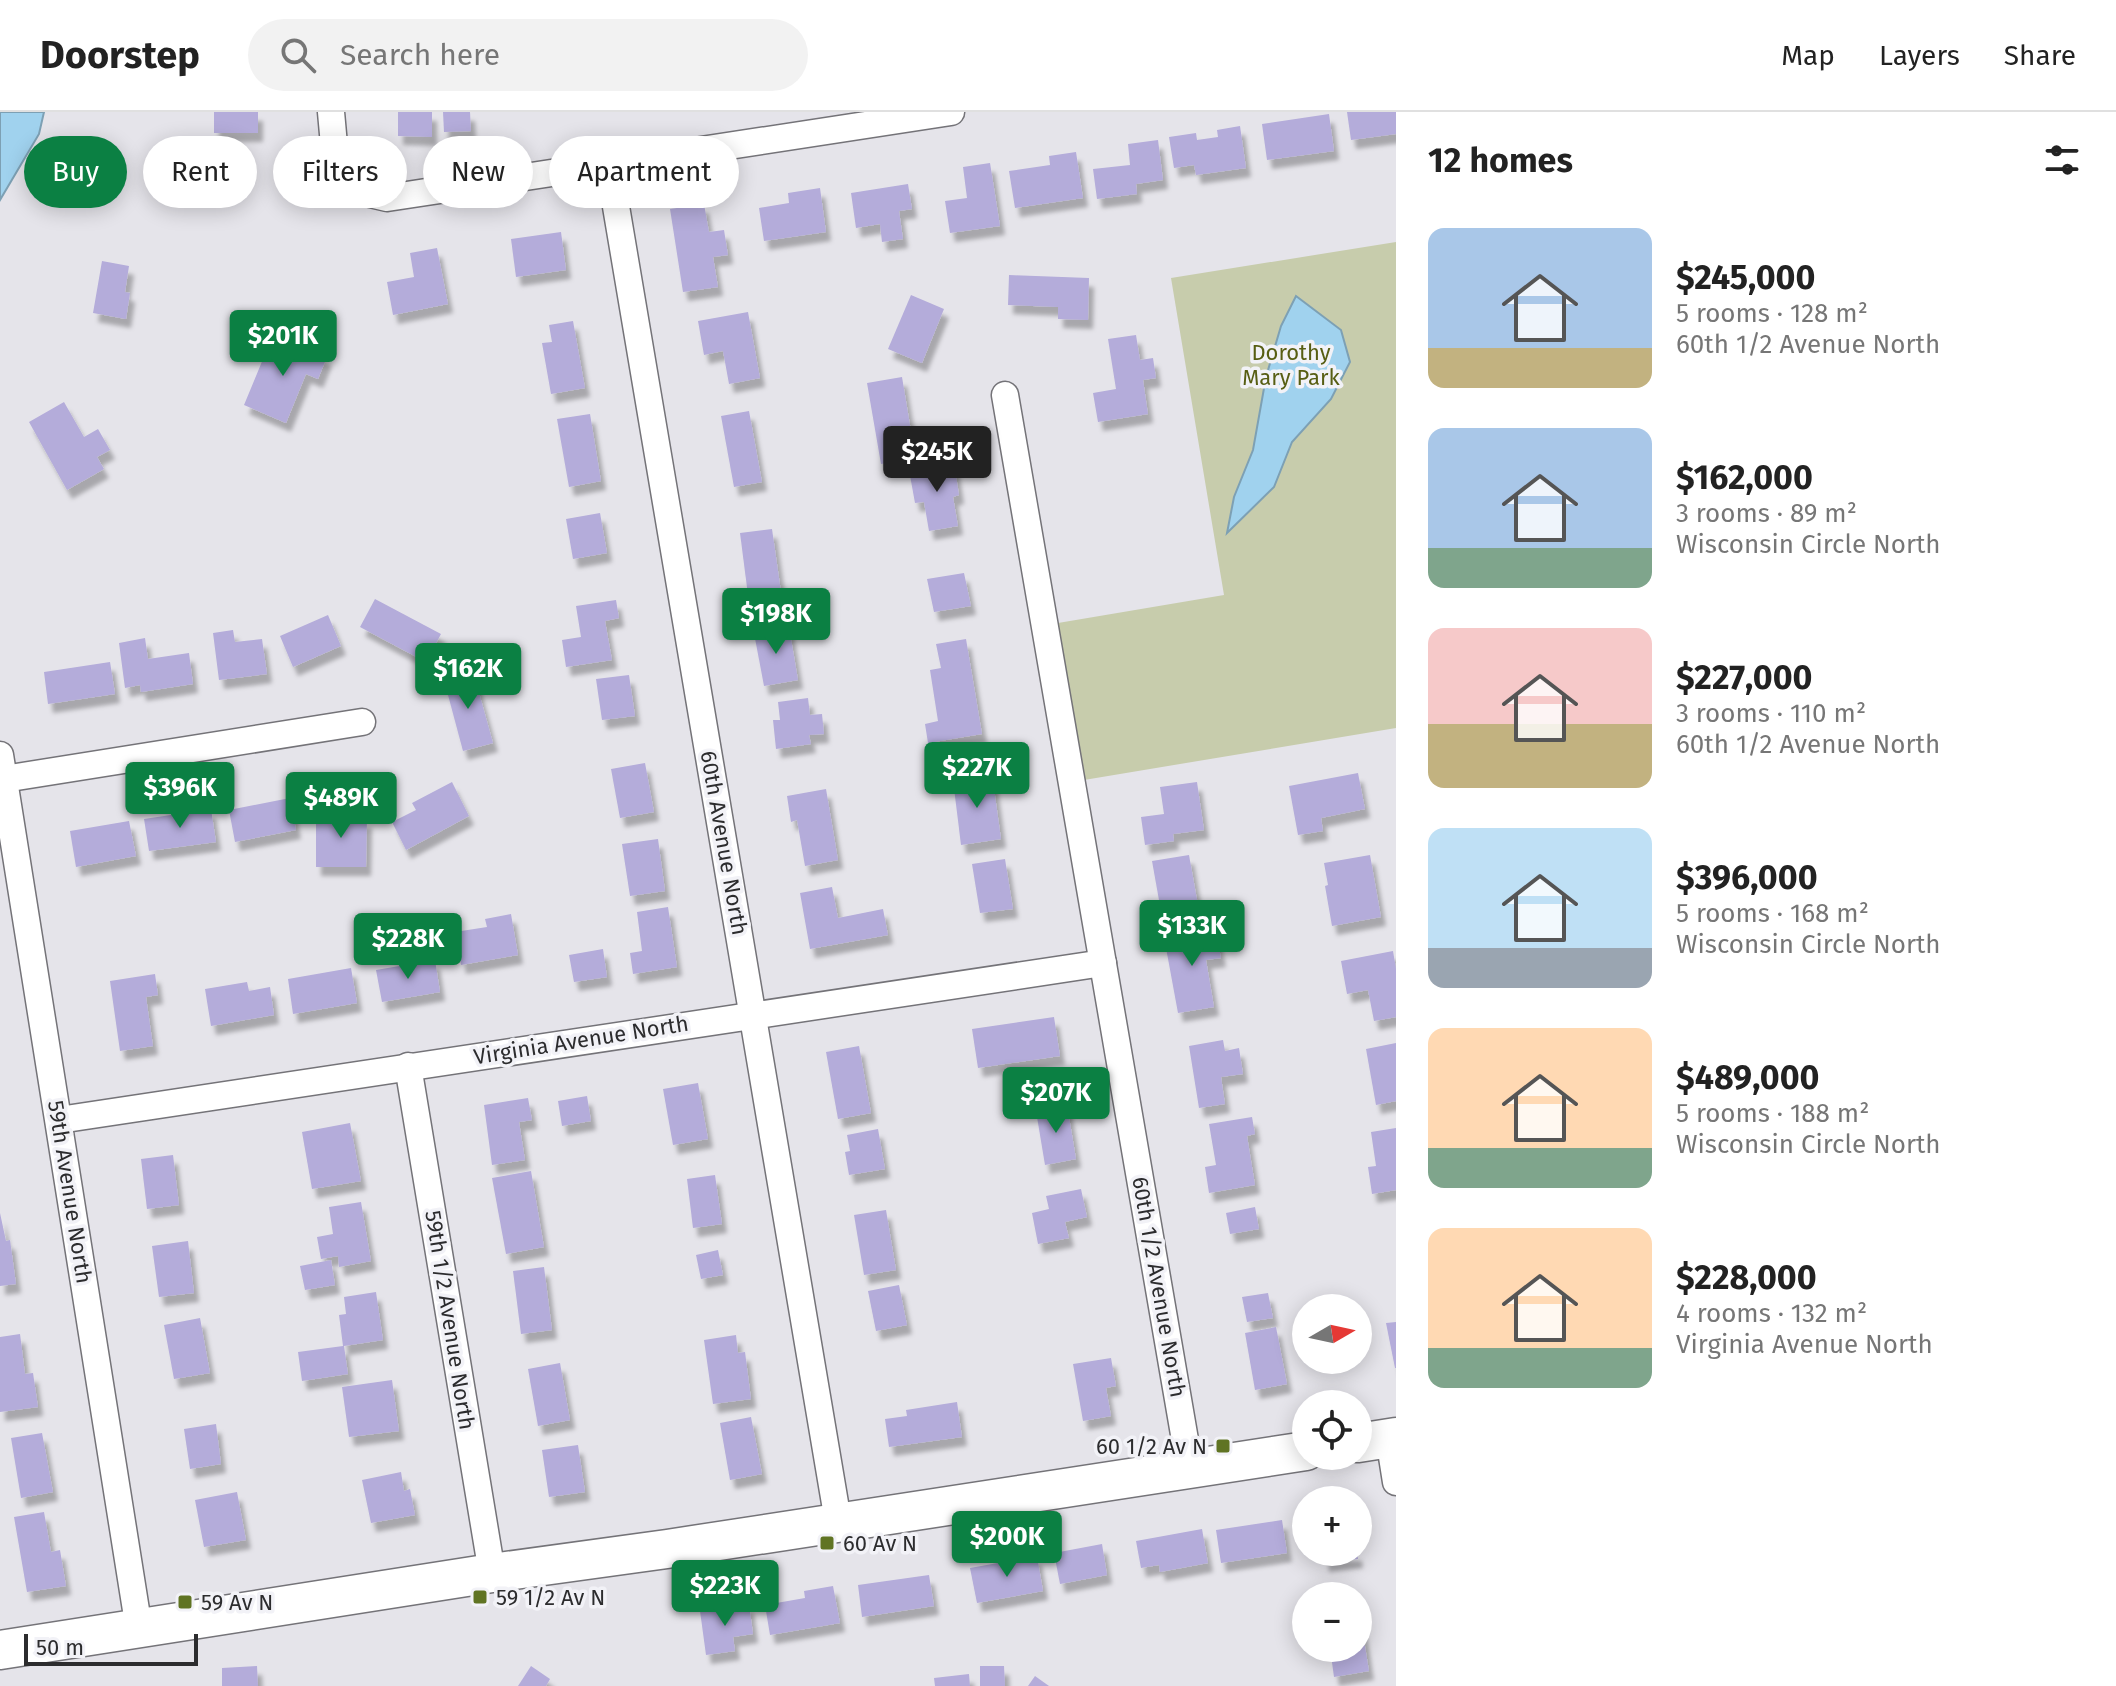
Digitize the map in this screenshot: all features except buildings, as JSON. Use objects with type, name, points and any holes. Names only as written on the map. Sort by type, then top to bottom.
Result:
[{"type":"street","points":[[331,112],[335,156],[357,191],[387,198],[549,174]]},
{"type":"street","points":[[739,145],[951,112]]},
{"type":"street","name":"60th Avenue North","points":[[616,208],[838,1521]]},
{"type":"street","name":"60th 1/2 Avenue North","points":[[1005,395],[1190,1469]]},
{"type":"street","points":[[2,767],[362,722]]},
{"type":"street","name":"59th Avenue North","points":[[2,767],[139,1629]]},
{"type":"street","name":"Virginia Avenue North","points":[[59,1120],[1103,963]]},
{"type":"street","name":"59th 1/2 Avenue North","points":[[408,1066],[492,1573]]},
{"type":"street","points":[[1381,1439],[1396,1482]]},
{"type":"street","points":[[0,1650],[1292,1453]]},
{"type":"green space","name":"Dorothy Mary Park","points":[[1396,242],[1396,728],[1084,780],[1058,623],[1224,595],[1171,278]]},
{"type":"water","points":[[0,112],[44,112],[38,136],[24,136],[24,159],[0,200]]},
{"type":"water","points":[[1296,296],[1341,330],[1350,362],[1331,399],[1292,442],[1274,487],[1227,533],[1234,497],[1253,450],[1266,377],[1281,326]]},
{"type":"place","name":"60 1/2 Av N","points":[[1223,1446]]},
{"type":"place","name":"60 Av N","points":[[827,1543]]},
{"type":"place","name":"59 1/2 Av N","points":[[480,1597]]},
{"type":"place","name":"59 Av N","points":[[185,1602]]}]
